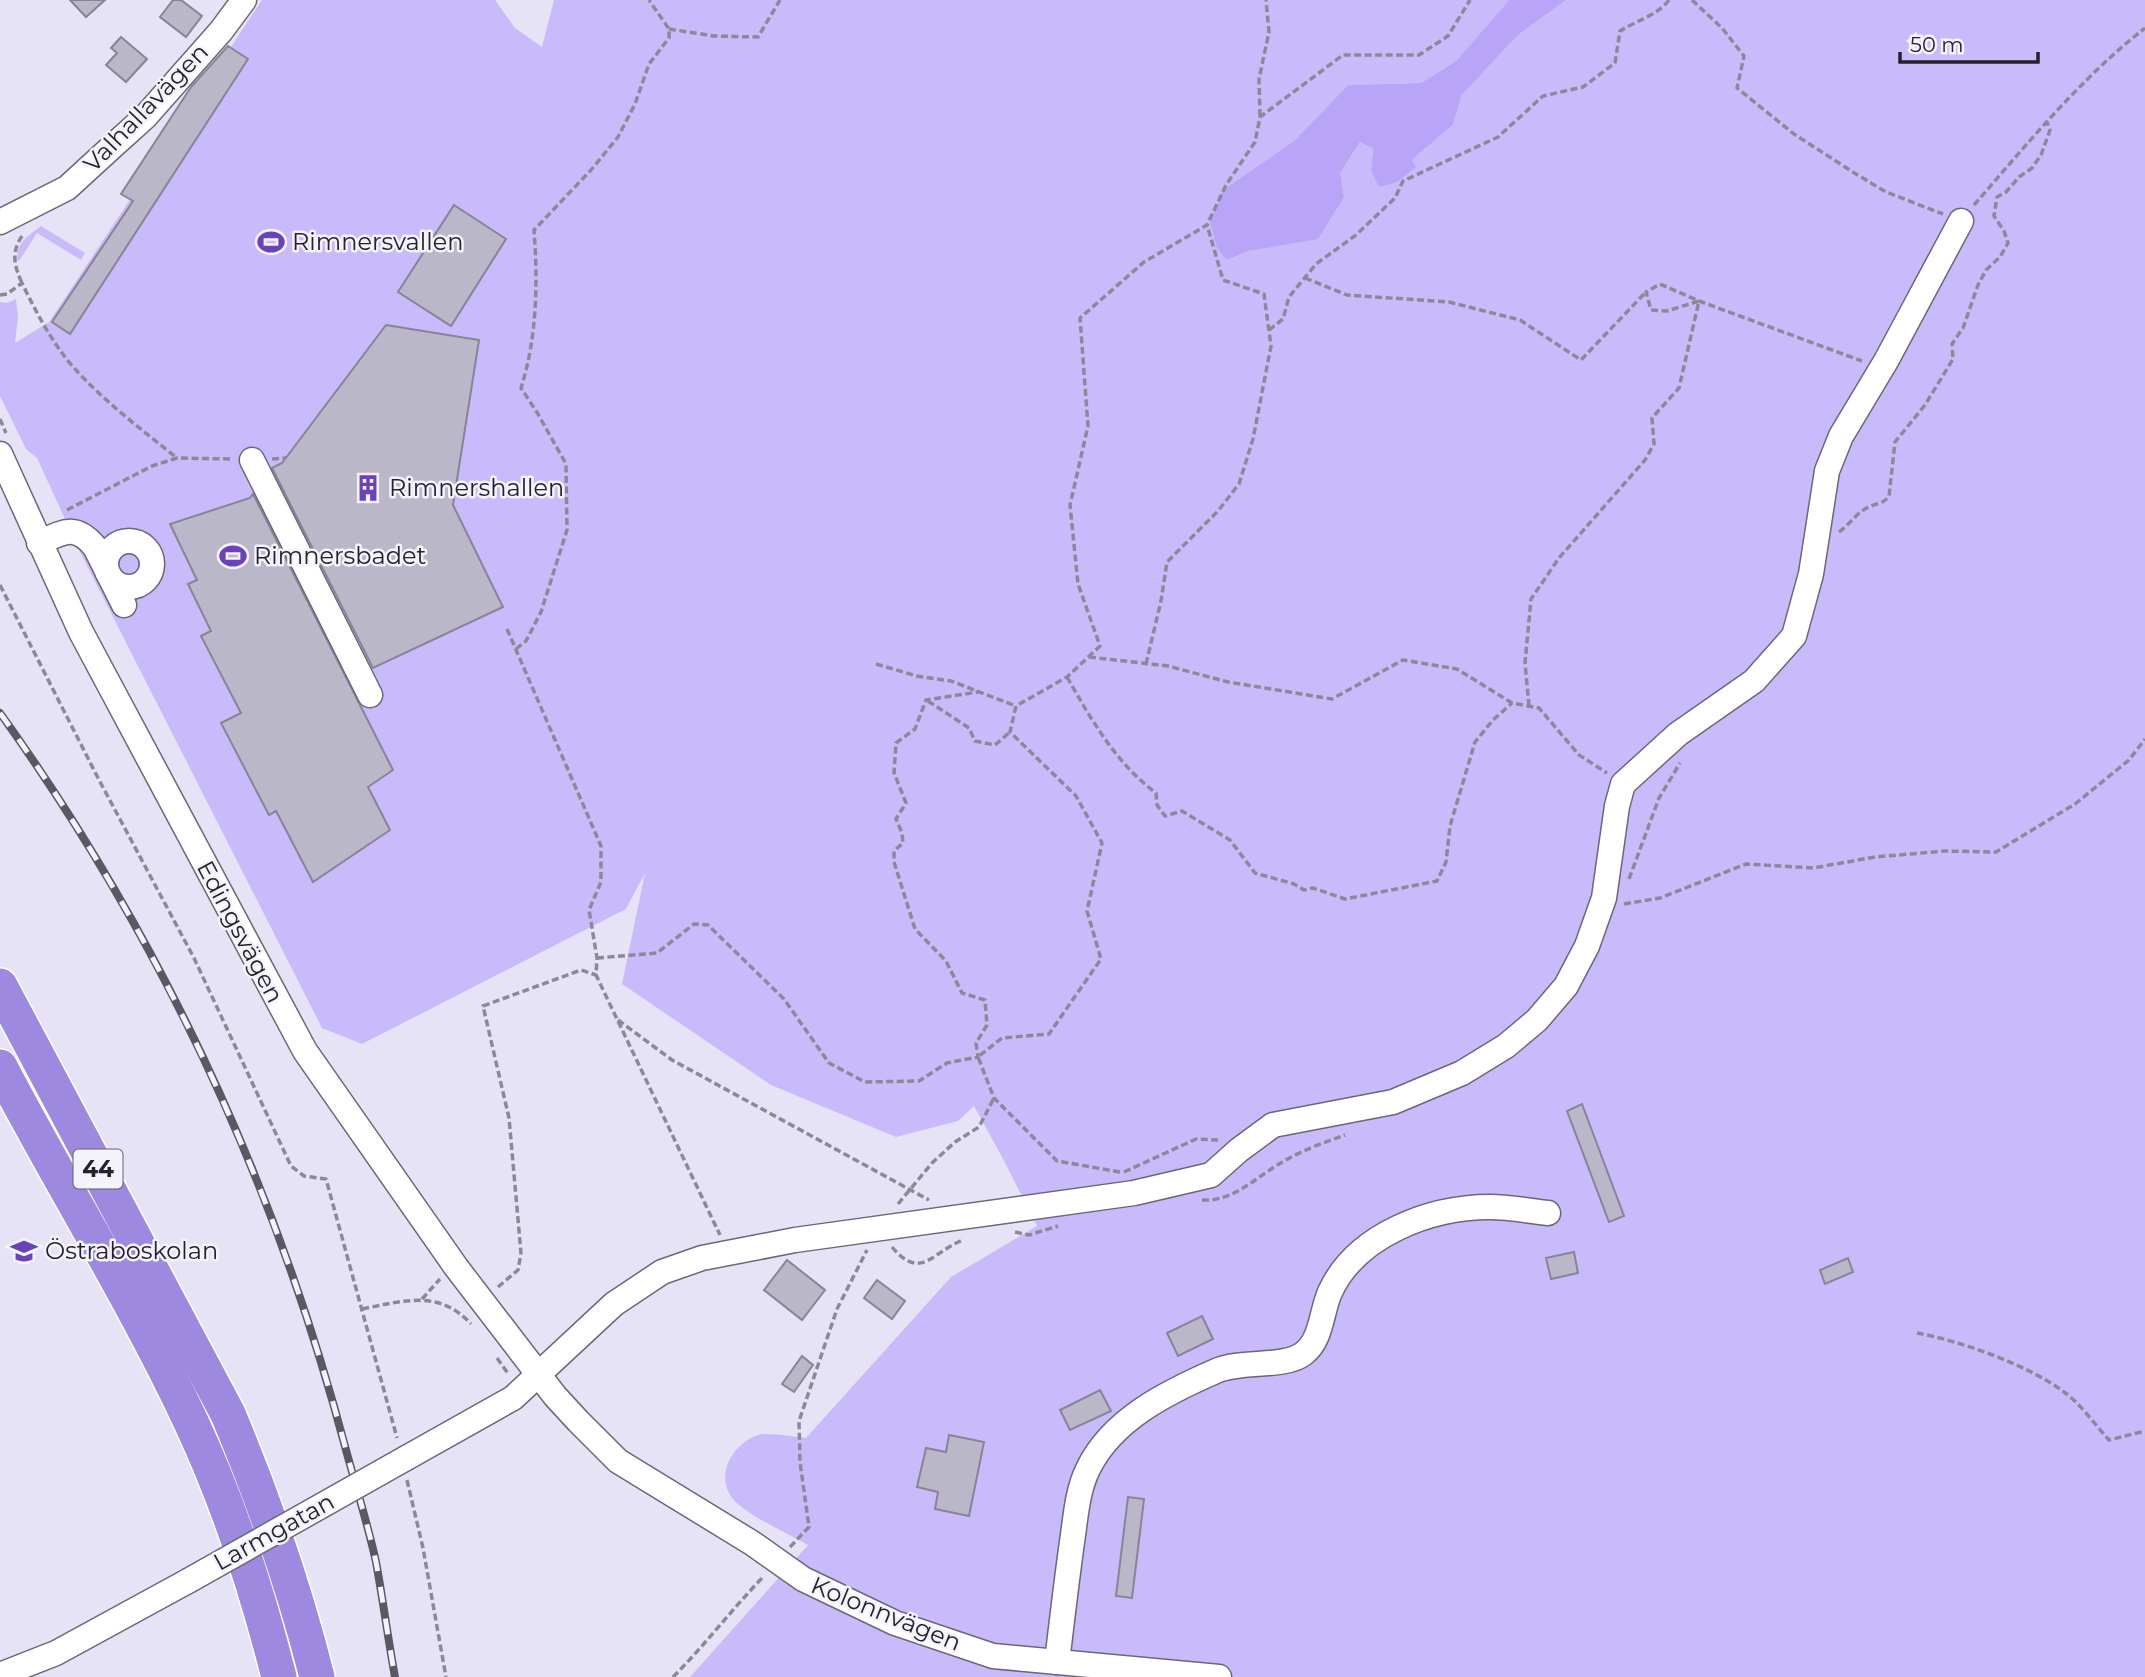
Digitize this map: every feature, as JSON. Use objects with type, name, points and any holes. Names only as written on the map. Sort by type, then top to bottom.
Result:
[{"type":"highway","name":"44","points":[[0,986],[228,1414],[256,1480],[285,1561],[317,1677]]},
{"type":"highway","name":"44","points":[[0,1067],[113,1272],[191,1423],[220,1490],[258,1600],[279,1677]]},
{"type":"street","name":"Valhallavägen","points":[[0,222],[66,188],[106,153],[145,117],[221,31],[244,0]]},
{"type":"street","points":[[1623,784],[1678,734],[1754,681],[1794,636],[1811,574],[1827,471],[1840,436],[1882,368],[1961,221]]},
{"type":"street","name":"Edingsvägen","points":[[0,454],[81,632],[304,1051],[481,1299],[540,1376]]},
{"type":"street","points":[[252,460],[370,695]]},
{"type":"street","points":[[39,543],[62,532],[79,533],[95,547],[124,605]]},
{"type":"street","name":"Larmgatan","points":[[0,1675],[56,1653],[513,1398],[540,1376],[614,1304],[662,1272],[702,1258],[795,1240],[1134,1193],[1212,1175],[1273,1125],[1394,1102],[1451,1078],[1506,1046],[1537,1020],[1566,986],[1587,946],[1604,898],[1617,806],[1623,784]]},
{"type":"street","points":[[1060,1662],[1078,1498],[1088,1468],[1120,1427],[1143,1408],[1223,1368],[1286,1361],[1303,1355],[1315,1342],[1320,1319],[1340,1273],[1361,1250],[1384,1235],[1420,1219],[1453,1210],[1490,1207],[1548,1213]]},
{"type":"street","name":"Kolonnvägen","points":[[540,1376],[578,1421],[618,1461],[752,1543],[775,1562],[803,1579],[895,1623],[993,1656],[1219,1677]]},
{"type":"path","points":[[516,649],[526,641],[541,612],[567,530],[566,464],[521,388],[527,368],[537,281],[534,230],[618,138],[635,104],[649,64],[669,38],[669,29],[649,0]]},
{"type":"path","points":[[669,29],[714,36],[758,37],[780,0]]},
{"type":"path","points":[[926,700],[969,728],[975,741],[995,745],[1010,732],[1016,706],[1067,677],[1100,646],[1078,584],[1070,505],[1088,426],[1080,318],[1143,262],[1207,225],[1226,185],[1255,142],[1260,117],[1259,79],[1269,32],[1266,0]]},
{"type":"path","points":[[1260,117],[1343,55],[1419,55],[1448,36],[1470,0]]},
{"type":"path","points":[[1269,330],[1283,320],[1289,297],[1316,264],[1356,235],[1395,198],[1403,181],[1498,137],[1544,96],[1583,87],[1615,63],[1620,31],[1662,9],[1669,0]]},
{"type":"path","points":[[1692,0],[1722,27],[1744,56],[1737,88],[1794,134],[1886,192],[1961,221],[2044,124],[2097,69],[2145,28]]},
{"type":"path","points":[[1146,664],[1167,562],[1218,511],[1239,484],[1253,439],[1271,346],[1264,294],[1223,280],[1207,225]]},
{"type":"path","points":[[32,228],[22,236],[14,253],[17,272],[38,317],[80,375],[177,458],[152,466],[65,511]]},
{"type":"path","points":[[1305,278],[1347,295],[1449,302],[1520,320],[1581,360],[1646,292],[1660,284],[1699,302],[1882,368]]},
{"type":"path","points":[[0,295],[7,294],[22,283]]},
{"type":"path","points":[[1646,292],[1651,310],[1667,312],[1699,302]]},
{"type":"path","points":[[1529,706],[1525,663],[1531,599],[1559,558],[1644,460],[1654,444],[1652,418],[1679,388],[1699,302]]},
{"type":"path","points":[[0,585],[98,778],[194,958],[292,1166],[304,1176],[326,1180],[404,1460],[446,1677]]},
{"type":"path","points":[[507,629],[601,846],[601,882],[589,910],[597,958],[596,975],[728,1253]]},
{"type":"path","points":[[1088,657],[1168,666],[1228,682],[1332,699],[1403,660],[1457,669],[1512,703],[1539,708],[1578,755],[1623,784]]},
{"type":"path","points":[[876,664],[916,676],[951,681],[1016,706]]},
{"type":"path","points":[[1067,677],[1100,735],[1137,779],[1156,793],[1157,805],[1165,816],[1182,811],[1230,840],[1255,873],[1294,884],[1304,890],[1313,888],[1345,899],[1437,881],[1446,862],[1450,826],[1475,742],[1512,703]]},
{"type":"path","points":[[926,700],[978,692]]},
{"type":"path","points":[[926,700],[915,729],[896,743],[894,773],[906,803],[896,819],[903,843],[894,851],[894,862],[915,929],[946,961],[962,993],[985,1000],[987,1025],[976,1043],[978,1057],[993,1098],[1057,1161],[1135,1175]]},
{"type":"path","points":[[597,958],[657,953],[694,924],[708,925],[784,999],[829,1063],[865,1082],[919,1081],[947,1063],[978,1057],[1002,1038],[1049,1034],[1101,959],[1087,911],[1102,843],[1076,796],[1010,732]]},
{"type":"path","points":[[481,1299],[518,1270],[521,1253],[509,1118],[483,1006],[582,970],[596,975]]},
{"type":"path","points":[[617,1018],[672,1060],[961,1216]]},
{"type":"path","points":[[673,1677],[695,1656],[775,1562],[809,1527],[800,1462],[799,1421],[837,1309],[877,1230],[932,1163],[955,1142],[979,1127],[993,1098]]},
{"type":"path","points":[[1122,1173],[1196,1139],[1252,1141]]},
{"type":"path","points":[[362,1309],[422,1299],[436,1301],[452,1308],[473,1327]]},
{"type":"path","points":[[1917,1333],[1942,1337],[2029,1371],[2065,1393],[2109,1440],[2145,1431]]},
{"type":"path","points":[[494,1355],[510,1376]]},
{"type":"shaded area","points":[[262,0],[495,0],[515,28],[542,47],[554,0],[1509,0],[1456,61],[1421,83],[1348,85],[1295,140],[1223,190],[1227,260],[1248,251],[1295,242],[1360,142],[1373,149],[1371,170],[1415,167],[1411,161],[1453,125],[1462,95],[1517,36],[1566,0],[2145,0],[2145,1677],[690,1677],[808,1545],[753,1515],[730,1495],[725,1475],[732,1455],[748,1440],[762,1434],[806,1438],[951,1277],[1037,1226],[974,1106],[958,1121],[896,1137],[771,1085],[622,984],[645,873],[626,909],[362,1044],[322,1028],[82,556],[37,458],[26,449],[0,396],[0,302],[7,303],[16,299],[18,317],[15,343],[49,322]]},
{"type":"shaded area","points":[[1509,0],[1566,0],[1517,36],[1462,95],[1453,125],[1412,160],[1416,167],[1397,182],[1379,187],[1371,170],[1373,149],[1360,142],[1340,173],[1344,197],[1318,239],[1248,251],[1227,260],[1217,248],[1210,222],[1223,190],[1295,140],[1348,85],[1421,83],[1456,61]]},
{"type":"shaded area","points":[[41,226],[85,253],[81,260],[37,233],[19,261],[17,253],[21,244]]},
{"type":"building","points":[[70,0],[105,0],[86,17]]},
{"type":"building","points":[[173,0],[181,0],[202,16],[186,37],[160,17]]},
{"type":"building","points":[[121,37],[147,59],[126,82],[106,65],[117,53],[111,48]]},
{"type":"building","points":[[228,46],[248,59],[70,334],[52,322],[133,201],[121,194],[191,87]]},
{"type":"building","points":[[454,205],[506,239],[451,326],[398,292]]},
{"type":"building","name":"Rimnershallen","points":[[386,325],[479,340],[453,505],[503,607],[373,668],[272,468],[282,463]]},
{"type":"building","points":[[253,494],[393,770],[368,787],[390,830],[313,882],[276,811],[269,815],[221,723],[241,713],[201,636],[211,631],[188,584],[197,580],[170,524],[250,498]]},
{"type":"building","points":[[1582,1104],[1624,1216],[1609,1222],[1567,1111]]},
{"type":"building","points":[[1574,1252],[1578,1273],[1551,1279],[1546,1258]]},
{"type":"building","points":[[1848,1258],[1853,1272],[1825,1284],[1820,1270]]},
{"type":"building","points":[[787,1260],[825,1290],[802,1320],[764,1290]]},
{"type":"building","points":[[877,1280],[905,1301],[892,1319],[864,1298]]},
{"type":"building","points":[[1202,1316],[1213,1339],[1178,1356],[1167,1333]]},
{"type":"building","points":[[802,1356],[813,1365],[794,1392],[782,1384]]},
{"type":"building","points":[[1100,1390],[1111,1411],[1070,1430],[1060,1410]]},
{"type":"building","points":[[949,1435],[984,1442],[969,1516],[935,1509],[938,1492],[917,1487],[926,1448],[946,1452]]},
{"type":"building","points":[[1128,1497],[1144,1499],[1132,1598],[1116,1596]]},
{"type":"railway","points":[[0,713],[58,798],[112,885],[207,1066],[248,1159],[285,1254],[318,1351],[366,1520],[376,1562],[395,1677]]},
{"type":"place","name":"Rimnersvallen","points":[[271,242]]},
{"type":"place","name":"Rimnershallen","points":[[368,488]]},
{"type":"place","name":"Rimnersbadet","points":[[233,556]]},
{"type":"place","name":"Östraboskolan","points":[[24,1251]]}]
